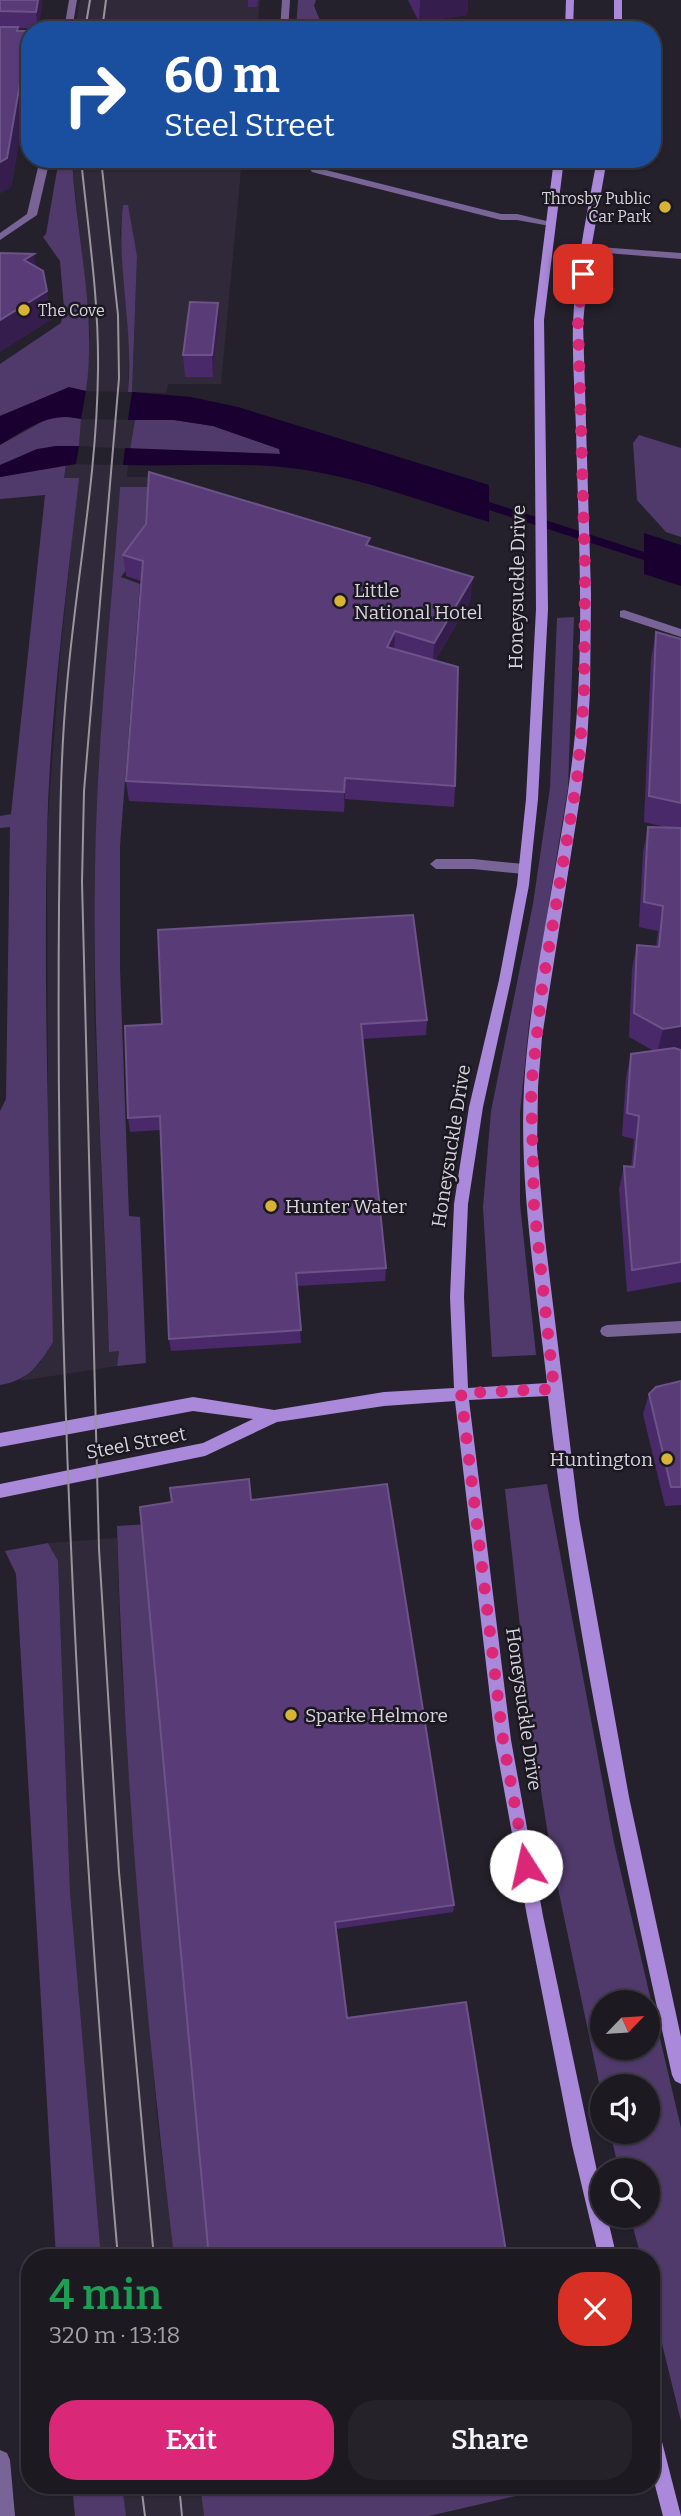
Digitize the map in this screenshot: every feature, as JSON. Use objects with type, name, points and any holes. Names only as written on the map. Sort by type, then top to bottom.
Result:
[{"type":"main road","points":[[569,21],[570,0]]},
{"type":"main road","points":[[618,0],[618,21]]},
{"type":"main road","name":"Honeysuckle Drive","points":[[558,168],[538,320],[542,609],[532,799],[524,869],[505,980],[476,1107],[461,1204],[457,1297],[461,1393],[503,1740],[573,2104],[606,2249]]},
{"type":"main road","points":[[600,168],[586,250],[578,322],[585,569],[584,697],[577,780],[542,989],[531,1088],[534,1205],[554,1389],[580,1584],[612,1757],[681,2075]]},
{"type":"main road","name":"Steel Street","points":[[0,1491],[205,1449],[275,1416],[384,1399],[554,1389]]},
{"type":"main road","name":"Steel Street","points":[[0,1440],[193,1404],[275,1416]]},
{"type":"main road","points":[[660,2468],[673,2516]]},
{"type":"street","points":[[70,21],[73,0]]},
{"type":"street","points":[[285,21],[286,0]]},
{"type":"street","points":[[0,237],[32,215],[43,168]]},
{"type":"street","points":[[314,168],[501,218],[517,217],[550,223]]},
{"type":"street","points":[[586,250],[681,256]]},
{"type":"street","points":[[624,614],[681,633]]},
{"type":"street","points":[[436,864],[524,869]]},
{"type":"street","points":[[607,1331],[681,1327]]},
{"type":"street","points":[[0,2460],[5,2516]]},
{"type":"shaded area","points":[[80,0],[260,0],[258,21],[76,21]]},
{"type":"shaded area","points":[[298,0],[316,0],[314,6],[320,21],[297,21]]},
{"type":"shaded area","points":[[57,168],[73,168],[89,333],[86,391],[69,388],[0,416],[0,364],[61,323],[64,308],[60,261],[43,237],[46,234]]},
{"type":"shaded area","points":[[73,168],[241,168],[221,384],[168,384],[166,393],[132,392],[137,256],[127,205],[123,206],[120,232],[130,325],[128,392],[86,391],[90,335]]},
{"type":"shaded area","points":[[123,205],[128,205],[137,256],[132,392],[128,392],[129,345],[121,228]]},
{"type":"shaded area","points":[[69,387],[86,391],[81,419],[49,419],[0,445],[0,416]]},
{"type":"shaded area","points":[[132,392],[191,397],[238,407],[489,485],[489,522],[371,485],[299,469],[233,465],[123,465],[125,448],[280,454],[279,449],[213,426],[174,420],[128,420]]},
{"type":"shaded area","points":[[58,416],[81,419],[79,446],[56,446],[0,465],[0,445],[47,419]]},
{"type":"shaded area","points":[[81,419],[135,420],[130,449],[79,446]]},
{"type":"shaded area","points":[[135,420],[174,420],[213,426],[279,449],[281,454],[130,449]]},
{"type":"shaded area","points":[[639,435],[681,448],[681,537],[666,532],[637,500],[633,443]]},
{"type":"shaded area","points":[[79,446],[76,464],[0,477],[0,465],[37,449]]},
{"type":"shaded area","points":[[66,464],[128,465],[127,477],[148,477],[148,487],[120,487],[102,719],[95,866],[94,1005],[109,1351],[119,1351],[117,1366],[20,1381],[41,1362],[48,1077],[47,831],[60,657],[78,479],[64,478]]},
{"type":"shaded area","points":[[66,464],[64,478],[79,478],[51,744],[46,896],[53,1342],[26,1376],[0,1385],[0,1111],[6,1099],[10,827],[0,828],[0,816],[11,814],[45,495],[0,499],[0,477]]},
{"type":"shaded area","points":[[120,487],[148,487],[143,546],[121,577],[140,584],[120,846],[120,969],[129,1216],[140,1217],[146,1363],[117,1366],[119,1351],[109,1352],[97,1050],[95,869],[98,773]]},
{"type":"shaded area","points":[[644,533],[681,545],[681,586],[644,574]]},
{"type":"shaded area","points":[[574,617],[568,788],[529,1024],[520,1112],[520,1204],[536,1355],[492,1357],[483,1207],[491,1111],[533,904],[550,788],[557,618]]},
{"type":"shaded area","points":[[547,1484],[614,1843],[649,1990],[590,1990],[590,2040],[552,1860],[531,1728],[505,1489]]},
{"type":"shaded area","points":[[150,1524],[216,2249],[173,2249],[145,1984],[130,1801],[117,1526]]},
{"type":"shaded area","points":[[117,1538],[121,1662],[157,2116],[173,2249],[100,2249],[70,1892],[58,1561],[48,1543]]},
{"type":"shaded area","points":[[48,1543],[58,1561],[70,1892],[100,2249],[56,2249],[16,1574],[5,1551]]},
{"type":"shaded area","points":[[660,2039],[681,2128],[681,2421],[660,2336],[660,2249],[639,2249],[633,2228],[660,2228],[660,2158],[616,2158],[613,2144],[660,2144],[660,2074],[597,2074],[594,2060],[660,2060]]},
{"type":"shaded area","points":[[73,2494],[123,2494],[126,2516],[75,2516]]},
{"type":"shaded area","points":[[123,2494],[201,2494],[204,2516],[126,2516]]},
{"type":"shaded area","points":[[201,2494],[524,2494],[429,2516],[204,2516]]},
{"type":"building","points":[[0,0],[38,0],[36,12],[0,11]]},
{"type":"building","points":[[0,27],[18,27],[17,31],[21,31],[21,77],[7,158],[0,162]]},
{"type":"building","points":[[0,253],[34,254],[24,260],[43,271],[47,291],[0,320]]},
{"type":"building","points":[[190,302],[218,303],[212,355],[183,355]]},
{"type":"building","points":[[149,472],[370,538],[366,545],[473,577],[434,643],[395,631],[387,647],[458,667],[455,786],[345,778],[344,792],[126,781],[143,561],[123,555],[146,524]]},
{"type":"building","points":[[656,632],[681,639],[681,803],[649,796]]},
{"type":"building","points":[[648,827],[681,828],[681,1026],[663,1029],[634,1013],[637,945],[659,947],[663,906],[644,902]]},
{"type":"building","name":"Hunter Water","points":[[413,915],[427,1020],[361,1024],[386,1268],[296,1273],[301,1330],[169,1339],[160,1116],[128,1118],[125,1026],[162,1024],[158,930]]},
{"type":"building","points":[[674,1048],[681,1050],[681,1262],[632,1270],[624,1166],[634,1167],[639,1116],[627,1113],[631,1054]]},
{"type":"building","points":[[681,1381],[681,1487],[671,1487],[649,1394],[656,1387]]},
{"type":"building","name":"Sparke Helmore","points":[[249,1479],[251,1500],[387,1484],[454,1905],[335,1922],[347,2018],[466,2002],[506,2249],[208,2249],[140,1507],[172,1502],[170,1488]]},
{"type":"waterway","points":[[471,500],[681,568]]},
{"type":"tram line","points":[[86,21],[90,0]]},
{"type":"tram line","points":[[103,21],[106,0]]},
{"type":"tram line","points":[[82,168],[95,290],[98,370],[94,449],[71,646],[62,768],[59,907],[61,1245],[72,1583],[81,1752],[117,2249]]},
{"type":"tram line","points":[[102,168],[118,315],[119,378],[84,791],[82,882],[99,1549],[119,1872],[153,2249]]},
{"type":"tram line","points":[[142,2494],[145,2516]]},
{"type":"tram line","points":[[180,2494],[182,2516]]},
{"type":"place","name":"Throsby Public Car Park","points":[[665,207]]},
{"type":"place","name":"The Cove","points":[[24,310]]},
{"type":"place","name":"Little National Hotel","points":[[340,601]]},
{"type":"place","name":"Hunter Water","points":[[271,1206]]},
{"type":"place","name":"Huntington","points":[[667,1459]]},
{"type":"place","name":"Sparke Helmore","points":[[291,1715]]},
{"type":"route","points":[[526,1866],[503,1740],[461,1393],[554,1389],[534,1205],[531,1088],[542,989],[577,780],[584,697],[585,569],[578,322],[583,274]]}]
